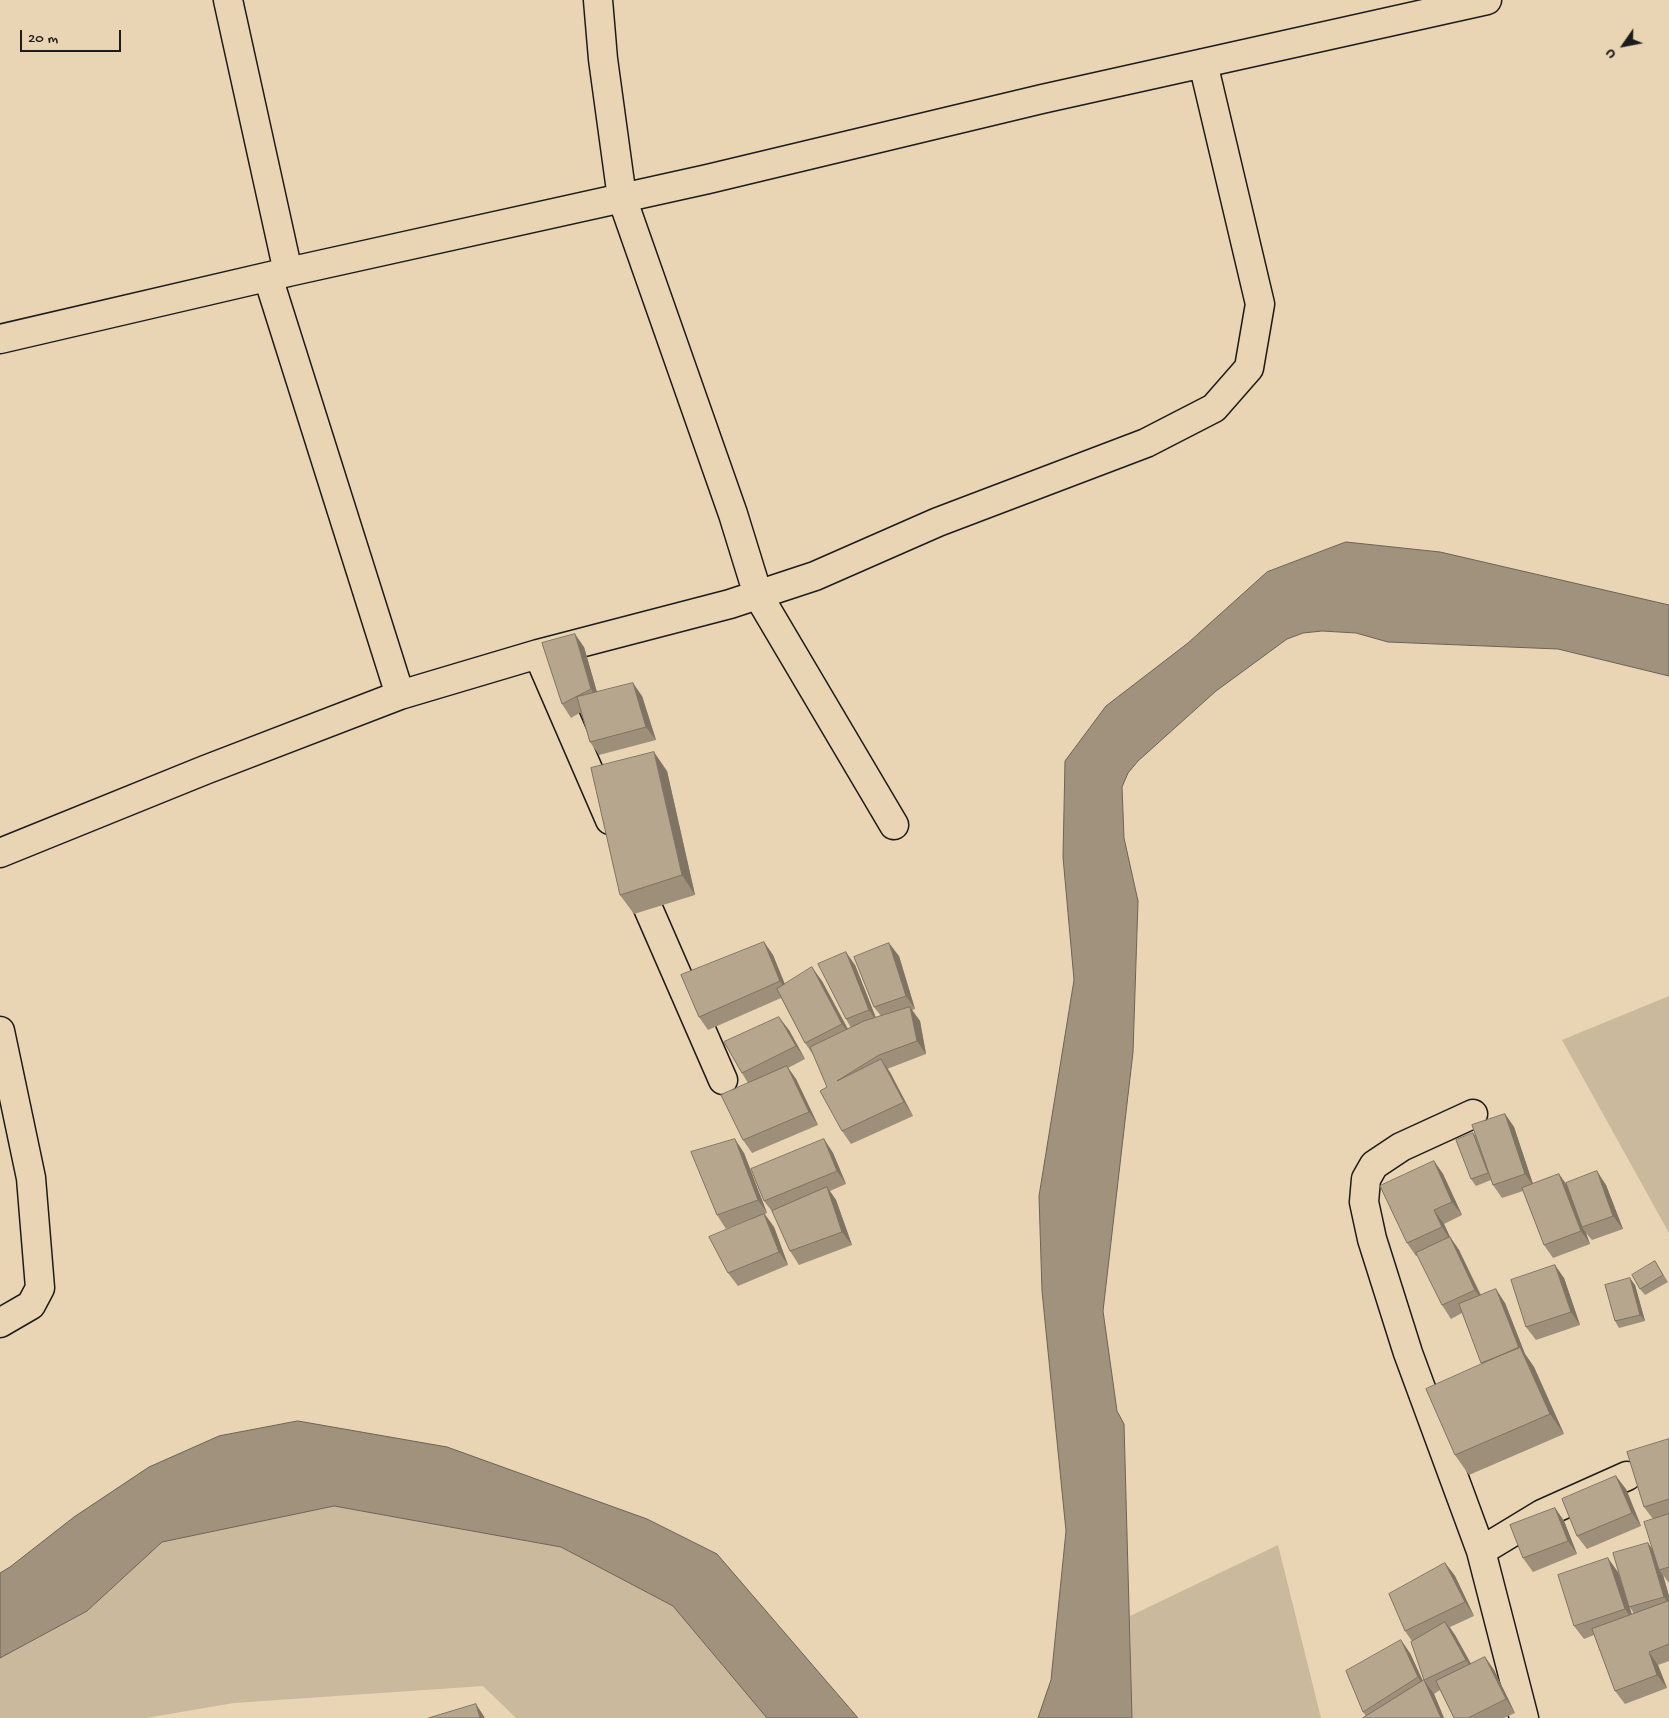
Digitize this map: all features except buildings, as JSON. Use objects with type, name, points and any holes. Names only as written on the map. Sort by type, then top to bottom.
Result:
[{"type":"street","points":[[228,0],[278,274],[400,695]]},
{"type":"street","points":[[598,0],[603,59],[622,198],[733,514],[758,595],[894,825]]},
{"type":"street","points":[[0,338],[278,274],[708,179],[1042,99],[1487,0]]},
{"type":"street","points":[[0,853],[400,695],[538,654],[730,604],[815,576],[938,522],[1146,443],[1214,408],[1249,368],[1260,304],[1203,63]]},
{"type":"street","points":[[538,654],[723,1080]]},
{"type":"street","points":[[0,1031],[31,1178],[40,1288],[31,1305],[0,1323]]},
{"type":"street","points":[[1473,1114],[1401,1147],[1374,1164],[1366,1179],[1364,1202],[1372,1239],[1408,1352],[1481,1551],[1524,1718]]},
{"type":"street","points":[[1481,1551],[1542,1514],[1627,1476]]},
{"type":"shaded area","points":[[1346,542],[1440,552],[1669,605],[1669,676],[1558,649],[1388,642],[1356,633],[1322,631],[1303,633],[1287,639],[1216,691],[1138,761],[1128,773],[1122,787],[1124,838],[1138,901],[1133,1052],[1103,1311],[1117,1411],[1124,1424],[1132,1718],[1038,1718],[1051,1680],[1066,1531],[1042,1291],[1039,1196],[1074,980],[1063,857],[1065,761],[1106,706],[1188,643],[1267,572]]},
{"type":"shaded area","points":[[1669,996],[1669,1233],[1562,1040]]},
{"type":"shaded area","points":[[298,1421],[447,1447],[647,1519],[717,1554],[858,1718],[767,1718],[673,1606],[561,1547],[334,1506],[162,1542],[87,1611],[0,1658],[0,1573],[74,1517],[149,1467],[219,1436]]},
{"type":"shaded area","points":[[334,1506],[561,1547],[673,1606],[767,1718],[516,1718],[483,1686],[234,1703],[146,1718],[0,1718],[0,1658],[87,1611],[162,1542]]},
{"type":"shaded area","points":[[1278,1545],[1321,1718],[1132,1718],[1130,1616]]}]
